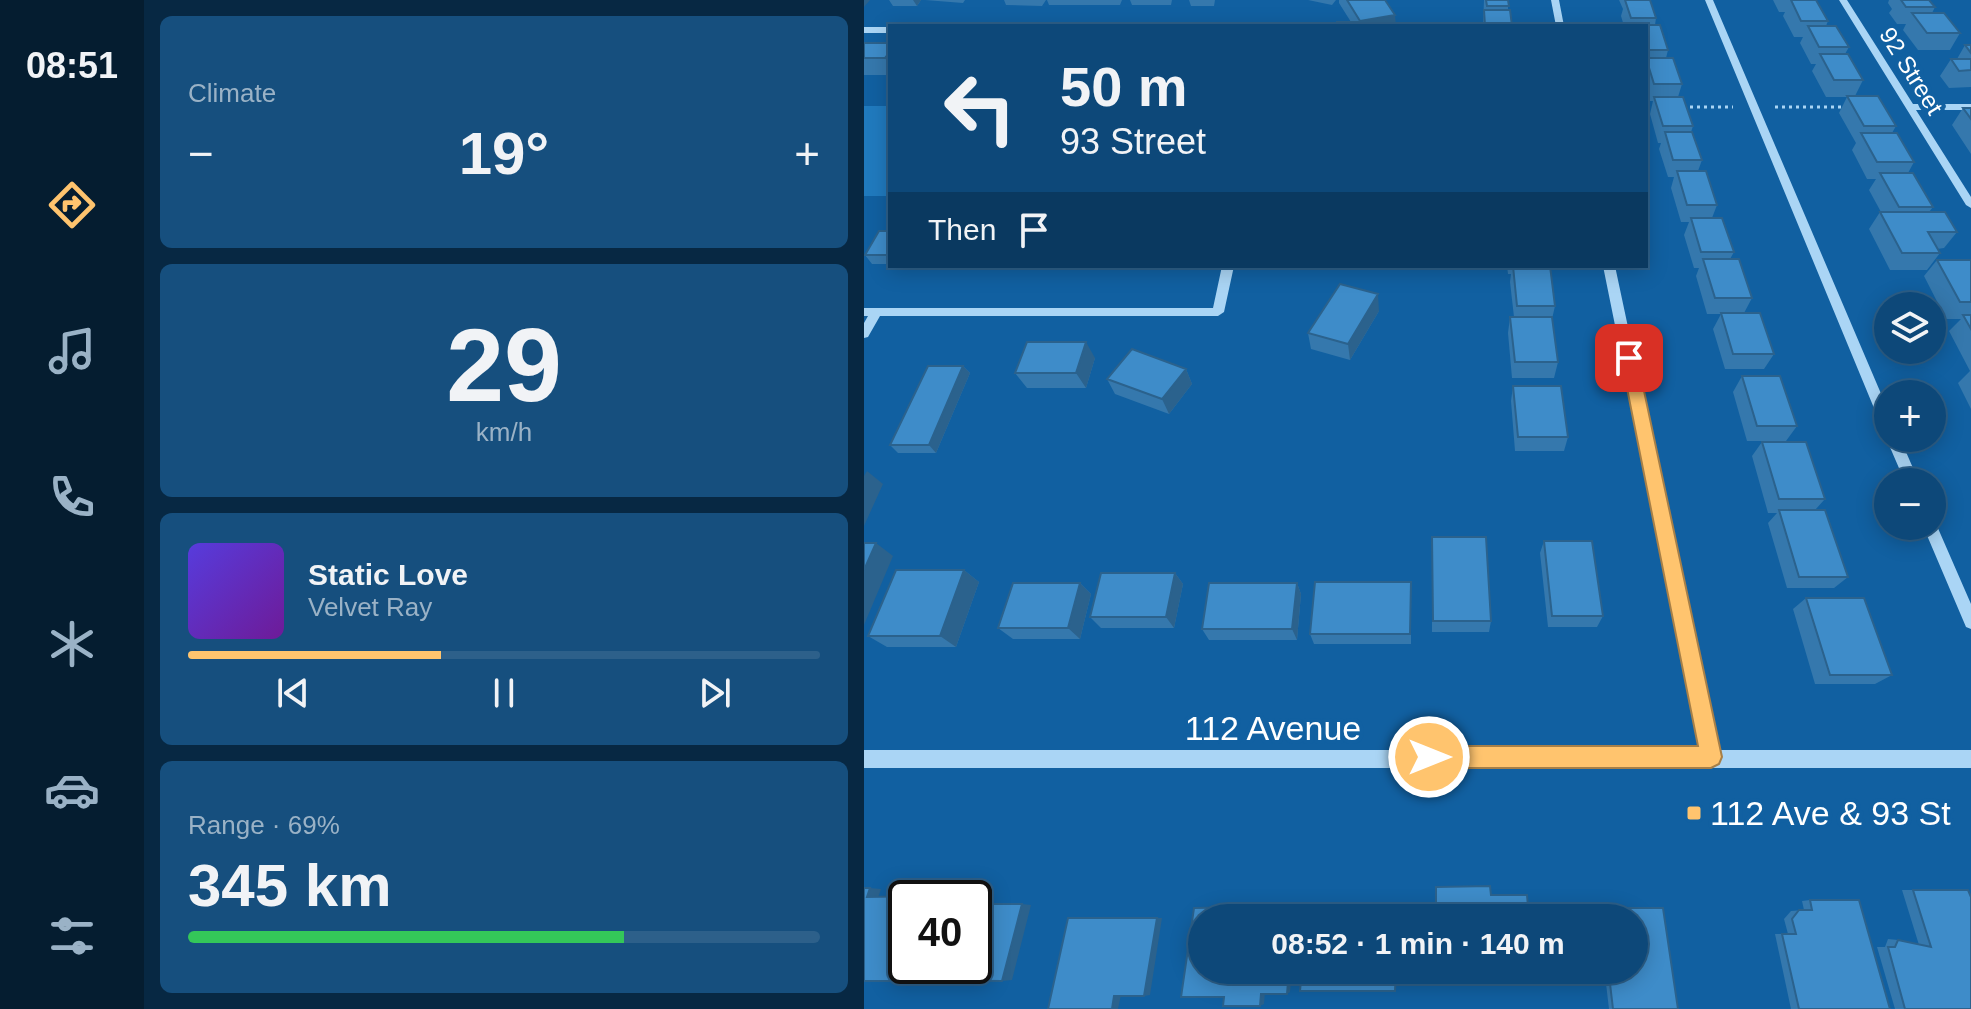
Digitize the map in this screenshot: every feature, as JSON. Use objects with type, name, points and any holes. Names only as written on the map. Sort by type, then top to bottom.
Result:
[{"type":"street","points":[[1555,0],[1560,24]]},
{"type":"street","points":[[1709,0],[1874,392]]},
{"type":"street","name":"92 Street","points":[[1843,0],[1971,205]]},
{"type":"street","points":[[864,30],[888,30]]},
{"type":"street","points":[[1910,107],[1971,107]]},
{"type":"street","points":[[864,334],[870,312],[1218,312],[1228,268]]},
{"type":"street","points":[[1609,268],[1711,757]]},
{"type":"street","points":[[1936,540],[1971,622]]},
{"type":"street","name":"112 Avenue","points":[[864,759],[1971,759]]},
{"type":"shaded area","points":[[864,106],[888,106],[888,196],[864,196]]},
{"type":"building","points":[[1347,0],[1385,0],[1395,15],[1360,21]]},
{"type":"building","points":[[1486,0],[1508,0],[1509,6],[1487,6]]},
{"type":"building","points":[[1625,0],[1650,0],[1656,18],[1631,18]]},
{"type":"building","points":[[1791,0],[1816,0],[1828,21],[1801,21]]},
{"type":"building","points":[[1901,0],[1929,0],[1935,7],[1906,7]]},
{"type":"building","points":[[1484,10],[1510,10],[1512,24],[1485,24]]},
{"type":"building","points":[[1912,13],[1944,13],[1960,33],[1927,33]]},
{"type":"building","points":[[1337,22],[1367,22],[1367,24]]},
{"type":"building","points":[[1648,25],[1660,25],[1668,50],[1648,50]]},
{"type":"building","points":[[1808,26],[1836,26],[1849,47],[1819,47]]},
{"type":"building","points":[[864,43],[888,43],[885,58],[864,58]]},
{"type":"building","points":[[1820,54],[1848,54],[1863,80],[1834,80]]},
{"type":"building","points":[[1648,58],[1673,58],[1682,84],[1654,84]]},
{"type":"building","points":[[1951,59],[1971,59],[1971,70],[1959,71]]},
{"type":"building","points":[[1847,96],[1878,96],[1896,126],[1864,126]]},
{"type":"building","points":[[1654,97],[1683,97],[1693,126],[1663,126]]},
{"type":"building","points":[[1963,108],[1971,108],[1971,119]]},
{"type":"building","points":[[1665,132],[1692,132],[1702,160],[1673,160]]},
{"type":"building","points":[[1861,133],[1897,133],[1914,162],[1877,162]]},
{"type":"building","points":[[1677,171],[1706,171],[1717,205],[1687,205]]},
{"type":"building","points":[[1880,173],[1913,173],[1933,207],[1899,207]]},
{"type":"building","points":[[1880,212],[1945,212],[1957,232],[1928,232],[1940,253],[1902,253]]},
{"type":"building","points":[[1691,218],[1722,218],[1734,252],[1701,252]]},
{"type":"building","points":[[879,231],[888,231],[888,255],[865,255]]},
{"type":"building","points":[[1703,259],[1739,259],[1752,298],[1715,298]]},
{"type":"building","points":[[1937,260],[1971,260],[1971,302],[1960,302]]},
{"type":"building","points":[[1513,268],[1550,268],[1555,306],[1517,306]]},
{"type":"building","points":[[1340,284],[1378,294],[1348,344],[1308,333]]},
{"type":"building","points":[[1721,313],[1760,313],[1774,354],[1733,354]]},
{"type":"building","points":[[1963,315],[1971,315],[1971,329]]},
{"type":"building","points":[[1510,317],[1552,317],[1558,362],[1515,362]]},
{"type":"building","points":[[1027,342],[1086,342],[1076,373],[1015,373]]},
{"type":"building","points":[[1132,349],[1186,369],[1162,399],[1107,379]]},
{"type":"building","points":[[928,366],[963,366],[929,445],[890,445]]},
{"type":"building","points":[[1742,376],[1780,376],[1797,426],[1757,426]]},
{"type":"building","points":[[1513,386],[1561,386],[1568,437],[1518,437]]},
{"type":"building","points":[[1762,442],[1806,442],[1825,499],[1779,499]]},
{"type":"building","points":[[1779,510],[1825,510],[1848,577],[1799,577]]},
{"type":"building","points":[[1432,537],[1486,537],[1491,621],[1433,621]]},
{"type":"building","points":[[1544,541],[1592,541],[1603,616],[1552,616]]},
{"type":"building","points":[[864,543],[876,543],[864,570]]},
{"type":"building","points":[[896,570],[964,570],[940,636],[868,636]]},
{"type":"building","points":[[1101,573],[1175,573],[1166,617],[1090,617]]},
{"type":"building","points":[[1315,582],[1411,582],[1410,634],[1310,634]]},
{"type":"building","points":[[1013,583],[1080,583],[1068,628],[998,628]]},
{"type":"building","points":[[1209,583],[1297,583],[1292,629],[1202,629]]},
{"type":"building","points":[[1806,598],[1864,598],[1892,675],[1830,675]]},
{"type":"building","points":[[1490,886],[1491,895],[1527,895],[1528,904],[1436,904],[1436,887]]},
{"type":"building","points":[[864,888],[870,888],[867,897],[888,897],[888,981],[864,981]]},
{"type":"building","points":[[1913,890],[1968,890],[1971,897],[1971,1009],[1905,1009],[1888,947],[1895,947],[1898,940],[1931,947]]},
{"type":"building","points":[[1810,900],[1859,900],[1890,1009],[1799,1009],[1782,934],[1796,934],[1792,919],[1799,910],[1812,910]]},
{"type":"building","points":[[992,904],[1022,904],[1002,981],[992,981]]},
{"type":"building","points":[[1648,908],[1663,908],[1678,1009],[1613,1009],[1610,984],[1648,984]]},
{"type":"building","points":[[1068,918],[1157,918],[1144,996],[1114,996],[1112,1009],[1048,1009]]},
{"type":"building","points":[[1188,949],[1188,984],[1288,984],[1287,994],[1261,994],[1260,1006],[1223,1006],[1224,997],[1181,997]]},
{"type":"building","points":[[1301,984],[1395,984],[1395,991],[1300,991]]},
{"type":"place","name":"112 Ave & 93 St","points":[[1694,813]]},
{"type":"route","points":[[1429,757],[1711,757],[1629,358]]}]
